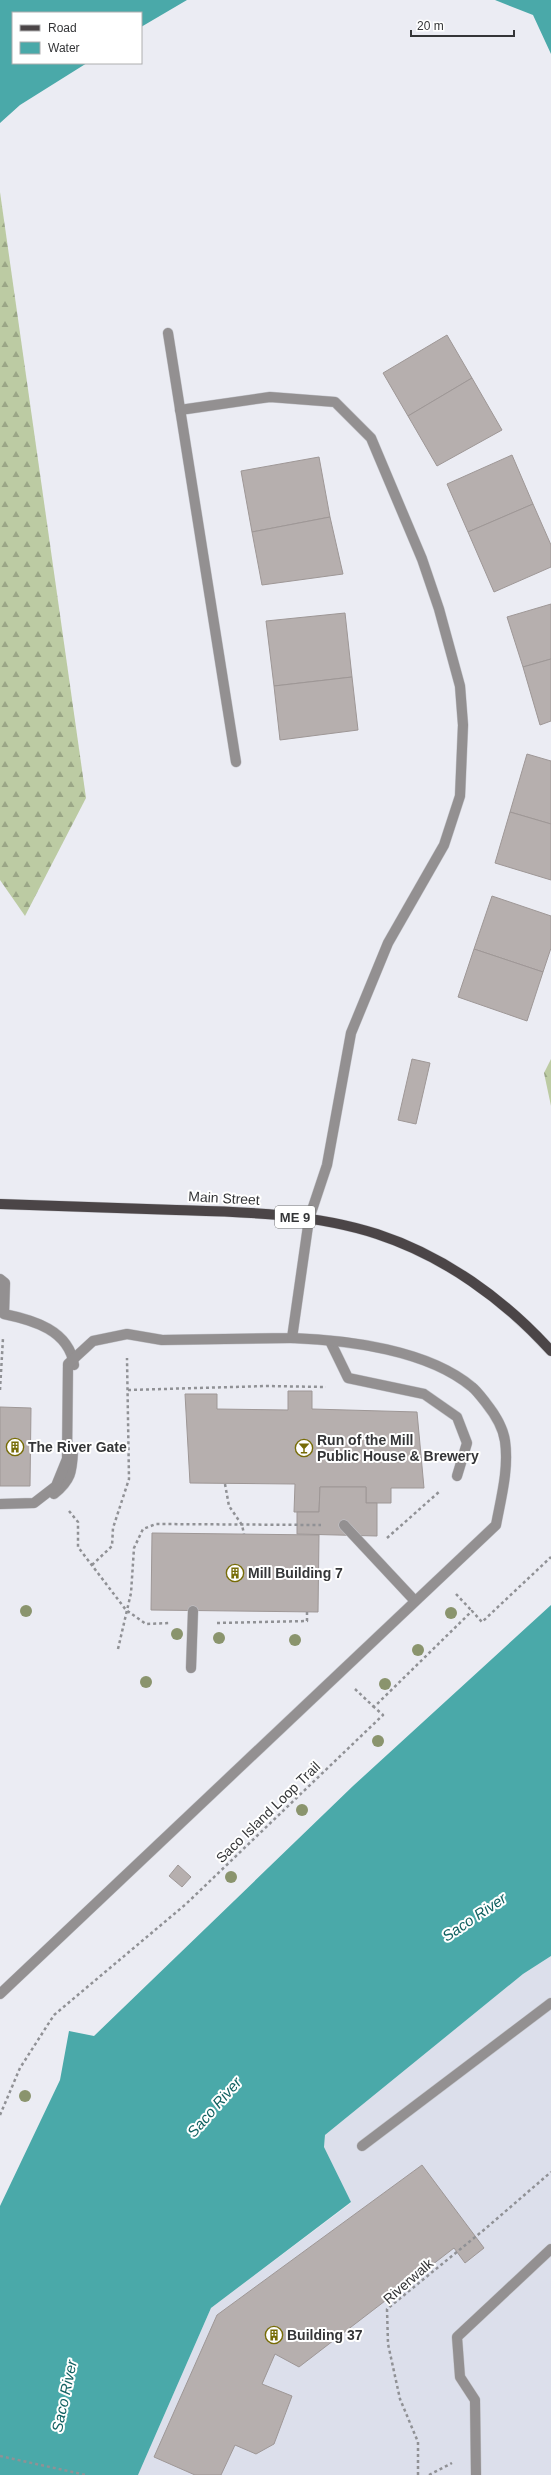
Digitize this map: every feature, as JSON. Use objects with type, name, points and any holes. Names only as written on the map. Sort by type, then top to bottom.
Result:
[{"type":"main road","name":"Main Street","points":[[0,1204],[239,1212],[309,1220],[376,1234],[425,1255],[473,1282],[529,1327],[551,1351]]},
{"type":"street","points":[[168,332],[236,762]]},
{"type":"street","points":[[180,410],[270,397],[335,402],[371,438],[422,559],[439,609],[460,686],[463,725],[460,796],[444,845],[388,943],[351,1033],[327,1165],[309,1220],[292,1338]]},
{"type":"street","points":[[0,1279],[5,1283],[4,1314],[36,1321],[50,1330],[71,1352],[74,1378],[72,1471],[64,1485],[52,1496],[0,1499]]},
{"type":"street","points":[[0,1504],[34,1503],[56,1486],[67,1459],[68,1364],[93,1341],[127,1334],[162,1340],[292,1338],[330,1341],[396,1351],[442,1368],[473,1387],[495,1414],[505,1440],[505,1478],[496,1525],[0,1994]]},
{"type":"street","points":[[330,1341],[348,1378],[424,1394],[457,1417],[467,1443],[457,1476]]},
{"type":"street","points":[[344,1525],[416,1601]]},
{"type":"street","points":[[191,1668],[193,1611]]},
{"type":"street","points":[[362,2146],[551,2003]]},
{"type":"street","points":[[476,2475],[474,2400],[460,2377],[457,2337],[551,2248]]},
{"type":"path","points":[[0,1389],[4,1314]]},
{"type":"path","points":[[92,1565],[112,1546],[113,1528],[129,1479],[127,1334]]},
{"type":"path","points":[[128,1390],[267,1386],[328,1387]]},
{"type":"path","points":[[384,1541],[457,1476]]},
{"type":"path","points":[[225,1484],[229,1506],[242,1525],[244,1534]]},
{"type":"path","points":[[78,1522],[78,1547],[106,1584]]},
{"type":"path","points":[[118,1650],[132,1593],[134,1548],[143,1529],[156,1524],[344,1525]]},
{"type":"path","name":"Saco Island Loop Trail","points":[[0,2115],[20,2068],[54,2015],[186,1904],[383,1715],[374,1707],[472,1611],[482,1622],[551,1557]]},
{"type":"path","name":"Riverwalk","points":[[418,2475],[418,2442],[400,2399],[388,2344],[387,2309],[485,2229],[551,2172]]},
{"type":"path","points":[[0,2456],[86,2475]]},
{"type":"shaded area","points":[[551,1956],[551,2475],[138,2475],[211,2308],[351,2203],[324,2147],[325,2135],[523,1974]]},
{"type":"green space","points":[[0,192],[86,798],[25,916],[0,880]]},
{"type":"green space","points":[[551,1059],[551,1106],[544,1073]]},
{"type":"water","points":[[0,0],[187,0],[142,26],[142,12],[12,12],[12,64],[85,64],[20,105],[0,123]]},
{"type":"water","points":[[495,0],[551,0],[551,54],[533,15]]},
{"type":"water","name":"Saco River","points":[[551,1605],[551,1956],[523,1974],[325,2135],[324,2147],[351,2202],[211,2308],[138,2475],[0,2475],[0,2206],[60,2080],[69,2031],[94,2036],[353,1786]]},
{"type":"building","points":[[447,335],[472,378],[408,416],[383,373]]},
{"type":"building","points":[[472,378],[502,430],[437,466],[408,416]]},
{"type":"building","points":[[512,455],[533,504],[468,532],[447,484]]},
{"type":"building","points":[[319,457],[330,517],[252,532],[241,471]]},
{"type":"building","points":[[533,504],[551,545],[551,567],[494,592],[468,532]]},
{"type":"building","points":[[330,517],[343,574],[262,585],[252,532]]},
{"type":"building","points":[[551,604],[551,659],[523,667],[507,617]]},
{"type":"building","points":[[345,613],[352,677],[274,686],[266,621]]},
{"type":"building","points":[[551,659],[551,721],[540,725],[523,667]]},
{"type":"building","points":[[352,677],[358,730],[280,740],[274,686]]},
{"type":"building","points":[[527,754],[551,761],[551,824],[510,812]]},
{"type":"building","points":[[510,812],[551,824],[551,880],[495,863]]},
{"type":"building","points":[[492,896],[551,916],[551,948],[543,972],[474,949]]},
{"type":"building","points":[[474,949],[543,972],[527,1021],[458,997]]},
{"type":"building","points":[[412,1059],[430,1063],[416,1124],[398,1120]]},
{"type":"building","name":"Run of the Mill Public House & Brewery","points":[[288,1391],[312,1391],[312,1409],[417,1412],[424,1488],[391,1488],[391,1503],[366,1503],[366,1487],[320,1487],[319,1512],[294,1512],[295,1484],[190,1483],[185,1394],[217,1394],[217,1409],[288,1410]]},
{"type":"building","name":"The River Gate","points":[[0,1407],[31,1408],[30,1486],[0,1486]]},
{"type":"building","points":[[320,1487],[366,1487],[366,1503],[377,1503],[377,1536],[297,1534],[297,1512],[319,1512]]},
{"type":"building","name":"Mill Building 7","points":[[152,1533],[319,1535],[318,1612],[151,1610]]},
{"type":"building","points":[[178,1865],[191,1877],[182,1887],[169,1876]]},
{"type":"building","name":"Building 37","points":[[422,2165],[484,2248],[465,2263],[454,2248],[299,2367],[275,2354],[262,2384],[292,2396],[274,2444],[256,2454],[235,2445],[221,2475],[195,2475],[154,2457],[217,2315]]},
{"type":"place","name":"The River Gate","points":[[15,1447]]},
{"type":"place","name":"Run of the Mill Public House & Brewery","points":[[304,1448]]},
{"type":"place","name":"Mill Building 7","points":[[235,1573]]},
{"type":"place","name":"Building 37","points":[[274,2335]]}]
